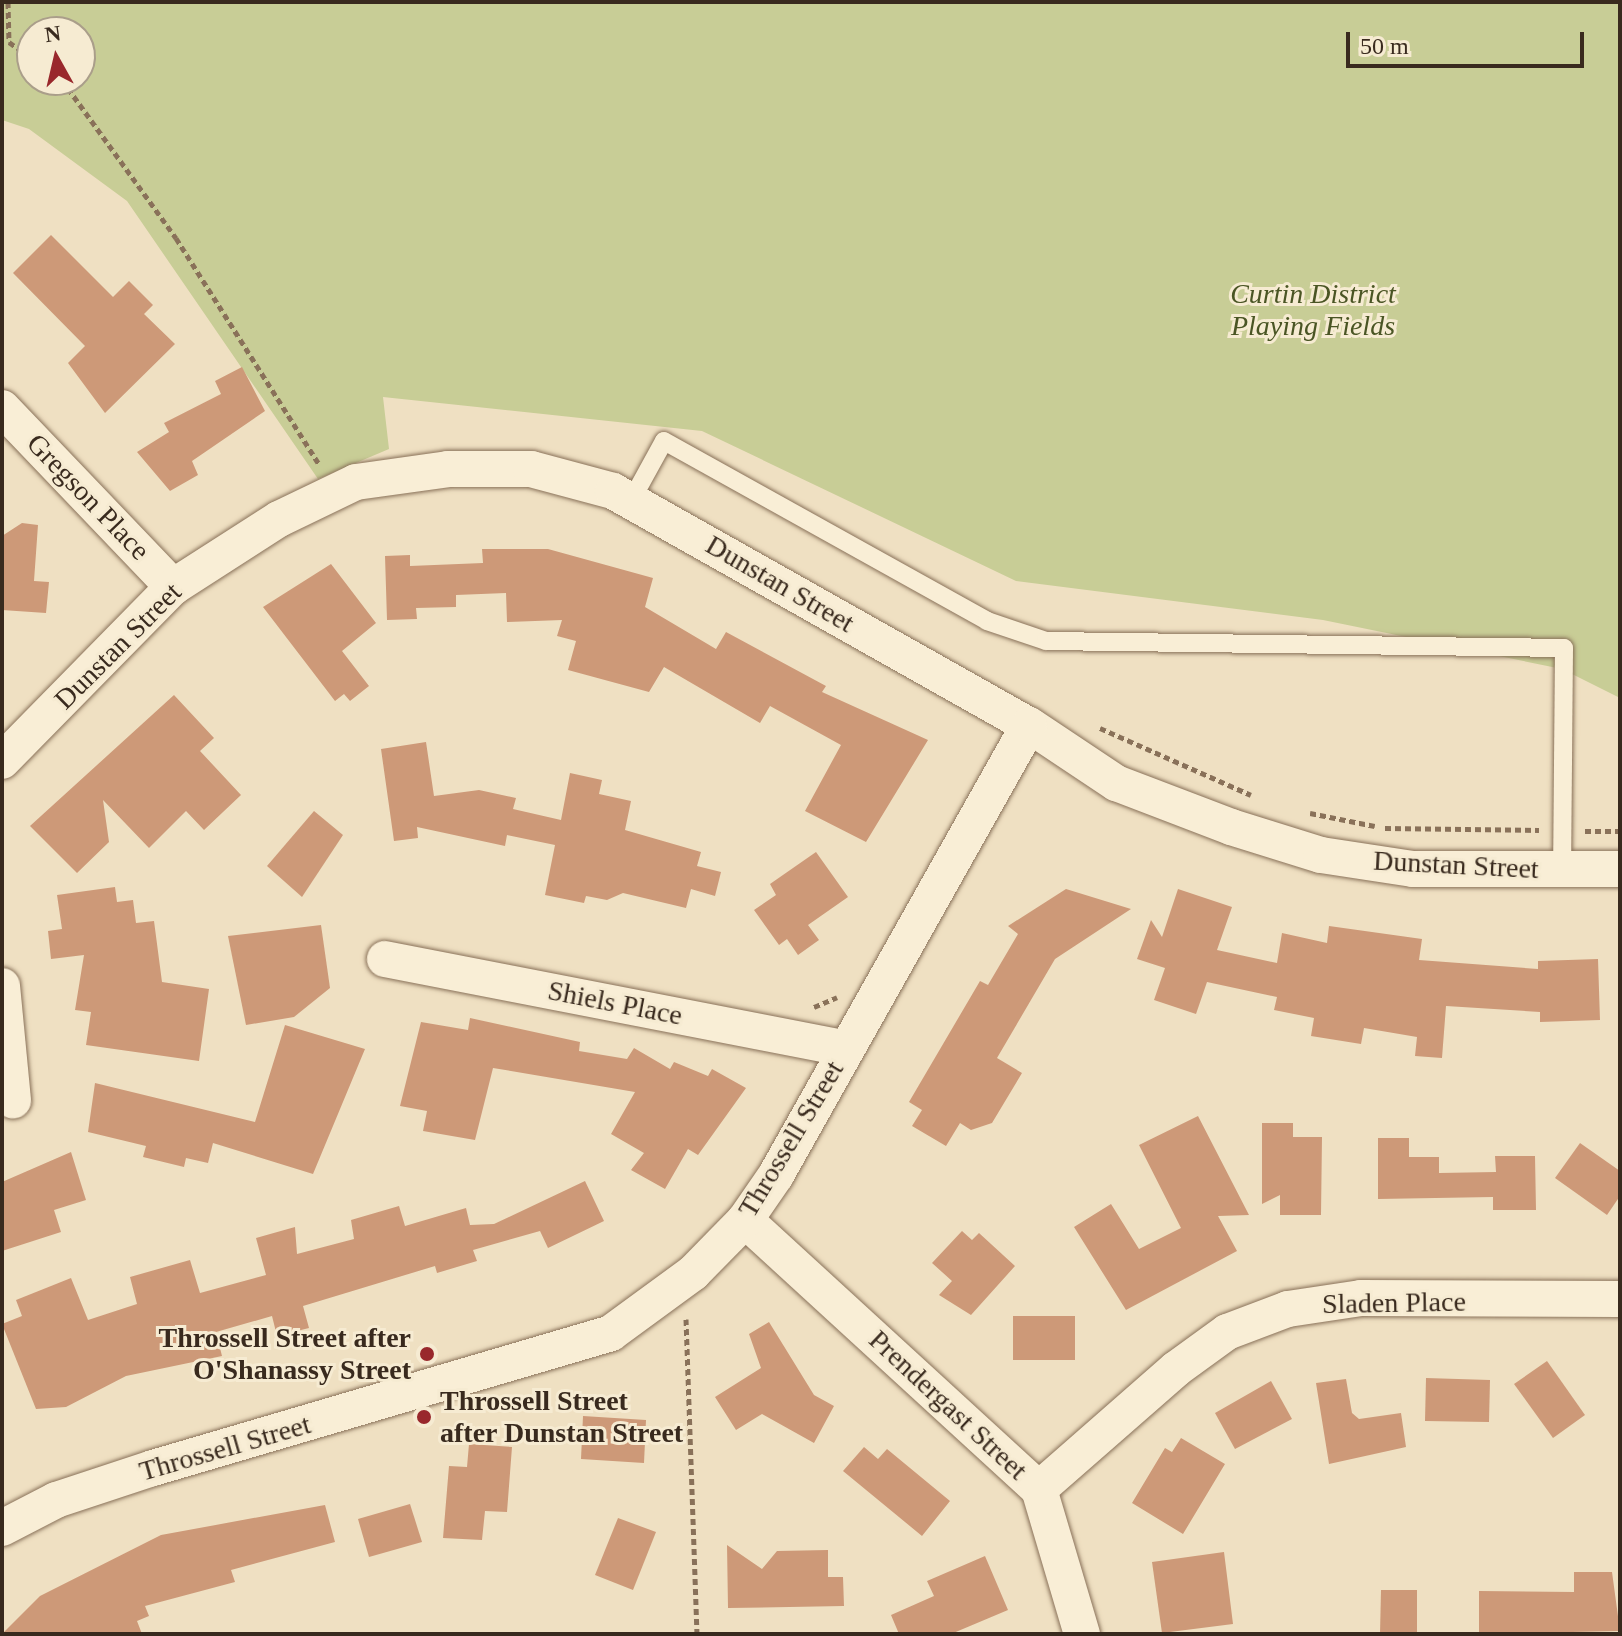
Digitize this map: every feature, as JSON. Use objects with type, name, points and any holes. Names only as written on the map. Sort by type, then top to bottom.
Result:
[{"type":"street","name":"Gregson Place","points":[[2,408],[173,587]]},
{"type":"street","name":"Dunstan Street","points":[[2,761],[173,587],[279,519],[356,482],[448,469],[531,469],[631,501],[1029,725],[1116,783],[1321,855],[1413,869],[1620,869]]},
{"type":"street","name":"Throssell Street","points":[[2,1528],[56,1500],[153,1468],[611,1333],[693,1273],[745,1220],[1029,725]]},
{"type":"street","name":"Shiels Place","points":[[385,959],[845,1048]]},
{"type":"street","points":[[2,986],[13,1100]]},
{"type":"street","name":"Prendergast Street","points":[[745,1220],[1039,1489],[1082,1634]]},
{"type":"street","name":"Sladen Place","points":[[1039,1489],[1189,1360],[1227,1332],[1288,1309],[1361,1298],[1620,1299]]},
{"type":"lane","points":[[631,501],[664,441],[987,621],[1046,641],[1564,648],[1562,870]]},
{"type":"path","points":[[5,42],[8,2]]},
{"type":"path","points":[[74,96],[176,238],[322,468],[336,465]]},
{"type":"path","points":[[1085,720],[1263,799]]},
{"type":"path","points":[[1302,812],[1385,828],[1620,831]]},
{"type":"path","points":[[814,1009],[843,995]]},
{"type":"path","points":[[685,1303],[697,1634]]},
{"type":"green space","name":"Curtin District Playing Fields","points":[[2,2],[1620,2],[1620,698],[1562,669],[1323,620],[1016,581],[702,431],[383,397],[389,449],[318,479],[127,201],[29,129],[2,120]]},
{"type":"building","points":[[51,235],[113,297],[129,281],[153,305],[144,314],[175,344],[105,413],[68,363],[85,346],[13,273]]},
{"type":"building","points":[[242,367],[265,411],[192,461],[198,475],[170,491],[137,452],[169,432],[164,423],[221,394],[215,381]]},
{"type":"building","points":[[22,523],[38,525],[34,581],[49,582],[46,613],[2,610],[2,536]]},
{"type":"building","points":[[482,549],[548,549],[653,578],[645,607],[716,649],[726,632],[826,686],[822,692],[928,740],[866,842],[805,811],[841,745],[770,706],[760,723],[664,667],[649,692],[568,670],[576,641],[557,636],[562,620],[507,622],[506,593],[456,595],[456,607],[416,608],[417,619],[387,620],[385,556],[410,555],[410,566],[483,563]]},
{"type":"building","points":[[331,564],[376,623],[342,651],[369,686],[350,701],[344,694],[335,701],[263,607]]},
{"type":"building","points":[[174,695],[214,738],[200,751],[241,795],[204,830],[186,811],[149,848],[103,800],[109,842],[77,873],[30,826]]},
{"type":"building","points":[[426,742],[434,796],[479,790],[516,798],[513,809],[561,820],[570,773],[602,780],[599,794],[631,801],[625,830],[701,852],[697,866],[721,872],[715,896],[691,889],[686,908],[623,893],[607,900],[586,896],[584,903],[545,895],[555,845],[507,835],[505,846],[417,827],[418,838],[394,841],[381,749]]},
{"type":"building","points":[[314,811],[343,835],[302,897],[267,866]]},
{"type":"building","points":[[816,852],[848,897],[808,925],[819,940],[798,955],[787,939],[779,945],[754,910],[776,895],[770,884]]},
{"type":"building","points":[[115,887],[117,902],[133,900],[136,923],[154,921],[162,982],[209,989],[199,1061],[86,1045],[91,1012],[75,1010],[84,955],[51,959],[48,931],[62,929],[57,895]]},
{"type":"building","points":[[1066,889],[1131,909],[1055,959],[997,1058],[1022,1073],[992,1123],[971,1130],[960,1123],[946,1146],[912,1126],[922,1110],[909,1102],[980,981],[988,985],[1018,934],[1008,926]]},
{"type":"building","points":[[1178,889],[1232,907],[1217,950],[1277,963],[1282,933],[1327,943],[1329,926],[1422,939],[1419,960],[1538,969],[1538,961],[1598,959],[1600,1020],[1540,1022],[1540,1012],[1446,1006],[1442,1058],[1415,1056],[1417,1037],[1364,1028],[1361,1044],[1311,1036],[1314,1018],[1274,1010],[1277,997],[1207,982],[1196,1014],[1154,1000],[1165,968],[1137,959],[1151,920],[1162,937]]},
{"type":"building","points":[[321,925],[330,988],[294,1017],[246,1025],[228,936]]},
{"type":"building","points":[[470,1018],[580,1042],[579,1051],[627,1059],[634,1048],[670,1069],[674,1062],[708,1076],[712,1069],[746,1088],[698,1155],[688,1149],[665,1189],[631,1170],[644,1153],[611,1134],[635,1092],[493,1068],[475,1140],[423,1131],[427,1111],[400,1106],[421,1022],[468,1030]]},
{"type":"building","points":[[285,1025],[365,1049],[313,1174],[213,1143],[208,1163],[186,1158],[184,1167],[143,1157],[146,1146],[88,1132],[95,1083],[255,1122]]},
{"type":"building","points":[[1198,1116],[1249,1215],[1218,1216],[1237,1251],[1126,1310],[1074,1227],[1111,1204],[1139,1249],[1181,1228],[1139,1145]]},
{"type":"building","points":[[1262,1123],[1293,1123],[1293,1137],[1322,1137],[1321,1215],[1280,1215],[1280,1195],[1262,1204]]},
{"type":"building","points":[[1378,1138],[1409,1138],[1409,1157],[1439,1157],[1439,1173],[1496,1172],[1495,1156],[1535,1156],[1536,1210],[1493,1210],[1493,1197],[1378,1199]]},
{"type":"building","points":[[1580,1143],[1620,1171],[1620,1196],[1607,1215],[1555,1178]]},
{"type":"building","points":[[71,1152],[86,1200],[54,1210],[61,1232],[2,1251],[2,1182]]},
{"type":"building","points":[[585,1181],[604,1221],[548,1248],[540,1231],[473,1250],[477,1261],[437,1273],[435,1266],[303,1306],[309,1328],[277,1336],[272,1316],[216,1332],[222,1356],[126,1376],[66,1407],[36,1409],[2,1324],[22,1316],[16,1300],[71,1278],[88,1320],[137,1304],[130,1277],[190,1260],[200,1293],[266,1275],[256,1238],[295,1227],[297,1254],[354,1239],[351,1220],[399,1206],[405,1226],[466,1208],[470,1225],[494,1224]]},
{"type":"building","points":[[962,1231],[972,1240],[979,1233],[1015,1266],[971,1315],[939,1295],[952,1281],[932,1263]]},
{"type":"building","points":[[1013,1316],[1075,1316],[1075,1360],[1013,1360]]},
{"type":"building","points":[[769,1322],[814,1395],[834,1406],[814,1443],[762,1414],[736,1430],[715,1397],[761,1368],[749,1334]]},
{"type":"building","points":[[1547,1361],[1585,1415],[1553,1438],[1514,1384]]},
{"type":"building","points":[[1426,1378],[1490,1380],[1489,1422],[1425,1421]]},
{"type":"building","points":[[1346,1379],[1352,1413],[1359,1419],[1401,1413],[1406,1447],[1329,1464],[1316,1383]]},
{"type":"building","points":[[1271,1381],[1292,1419],[1235,1449],[1215,1413]]},
{"type":"building","points":[[583,1416],[646,1420],[644,1463],[581,1459]]},
{"type":"building","points":[[1181,1438],[1225,1464],[1183,1534],[1132,1503],[1165,1448],[1172,1452]]},
{"type":"building","points":[[469,1444],[512,1447],[507,1512],[485,1511],[482,1540],[443,1538],[449,1466],[467,1467]]},
{"type":"building","points":[[864,1447],[878,1459],[887,1449],[950,1501],[922,1536],[843,1471]]},
{"type":"building","points":[[410,1504],[422,1542],[369,1557],[358,1519]]},
{"type":"building","points":[[325,1505],[335,1542],[231,1570],[235,1582],[145,1606],[149,1616],[137,1621],[142,1634],[2,1634],[40,1596],[161,1535]]},
{"type":"building","points":[[618,1518],[656,1532],[633,1590],[595,1575]]},
{"type":"building","points":[[727,1545],[762,1569],[777,1551],[828,1550],[828,1577],[843,1577],[844,1606],[728,1608]]},
{"type":"building","points":[[1224,1552],[1233,1624],[1162,1633],[1152,1562]]},
{"type":"building","points":[[985,1556],[1008,1610],[951,1634],[899,1634],[891,1615],[934,1596],[927,1581]]},
{"type":"building","points":[[1574,1572],[1612,1572],[1620,1631],[1479,1634],[1479,1591],[1574,1592]]},
{"type":"building","points":[[1381,1590],[1417,1590],[1417,1634],[1380,1634]]},
{"type":"place","name":"Throssell Street after O'Shanassy Street","points":[[427,1354]]},
{"type":"place","name":"Throssell Street after Dunstan Street","points":[[424,1417]]}]
